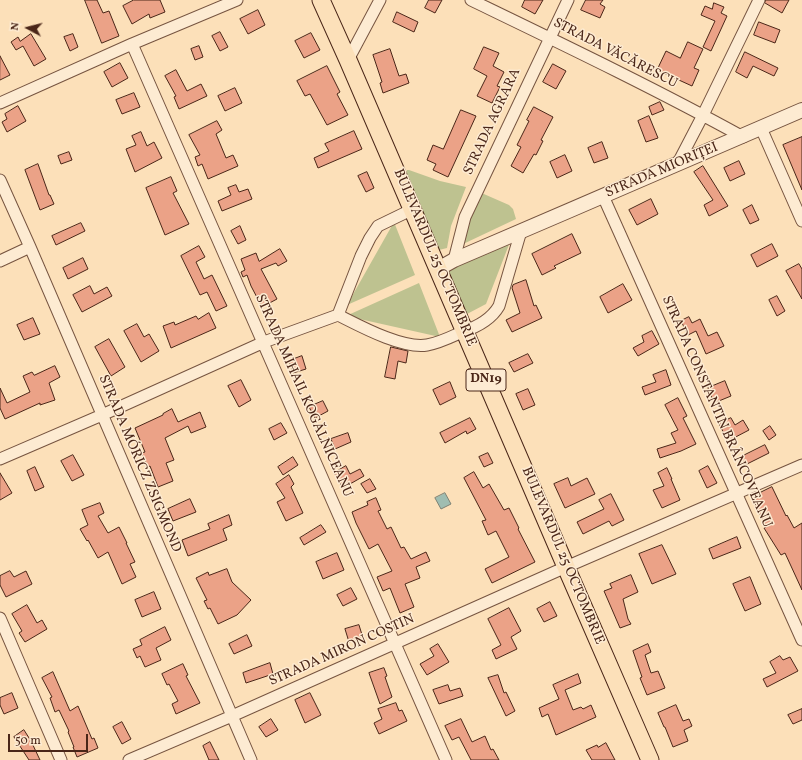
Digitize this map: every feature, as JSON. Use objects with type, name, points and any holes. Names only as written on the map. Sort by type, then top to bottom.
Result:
[{"type":"main road","name":"BULEVARDUL 25 OCTOMBRIE","points":[[321,0],[650,760]]},
{"type":"street","points":[[0,103],[132,44],[237,0]]},
{"type":"street","points":[[348,60],[380,0]]},
{"type":"street","name":"STRADA VĂCĂRESCU","points":[[471,0],[703,115],[743,137]]},
{"type":"street","name":"STRADA AGRARA","points":[[454,260],[465,217],[568,0]]},
{"type":"street","points":[[678,163],[759,0]]},
{"type":"street","name":"STRADA MIHAIL KOGĂLNICEANU","points":[[132,44],[264,342],[446,760]]},
{"type":"street","name":"STRADA MIORIȚEI","points":[[438,269],[454,260],[678,163],[743,137],[802,110]]},
{"type":"street","points":[[761,128],[802,221]]},
{"type":"street","name":"STRADA MÓRICZ ZSIGMOND","points":[[0,180],[30,246],[251,760]]},
{"type":"street","name":"STRADA CONSTANTIN BRÂNCOVEANU","points":[[603,196],[802,640]]},
{"type":"street","points":[[338,315],[361,256],[378,226],[413,210]]},
{"type":"street","points":[[0,459],[264,342],[338,315],[365,329],[395,340],[419,346],[437,342],[465,331],[489,319],[499,306],[521,231]]},
{"type":"street","points":[[0,261],[30,246]]},
{"type":"street","name":"STRADA MIRON COSTIN","points":[[129,760],[802,464]]},
{"type":"street","points":[[0,618],[61,760]]},
{"type":"green space","points":[[407,170],[440,181],[466,187],[451,226],[447,248],[439,250],[406,172]]},
{"type":"green space","points":[[477,191],[509,205],[513,209],[516,219],[461,245]]},
{"type":"green space","points":[[394,222],[415,275],[347,305]]},
{"type":"green space","points":[[510,242],[486,304],[467,314],[446,268]]},
{"type":"green space","points":[[419,283],[440,337],[346,316]]},
{"type":"shaded area","points":[[445,493],[451,504],[441,509],[435,498]]},
{"type":"building","points":[[85,0],[97,0],[103,13],[109,11],[119,36],[102,43]]},
{"type":"building","points":[[134,0],[160,0],[165,12],[150,18],[149,14],[132,24],[123,6]]},
{"type":"building","points":[[429,0],[442,0],[435,13],[425,8]]},
{"type":"building","points":[[525,0],[543,0],[535,14],[522,7]]},
{"type":"building","points":[[586,0],[603,0],[600,4],[605,7],[600,18],[581,10]]},
{"type":"building","points":[[766,0],[789,0],[782,13],[765,3]]},
{"type":"building","points":[[714,3],[724,7],[721,13],[727,16],[711,51],[703,47],[715,21],[701,15],[705,6],[712,9]]},
{"type":"building","points":[[258,10],[265,25],[248,34],[240,19]]},
{"type":"building","points":[[397,12],[418,22],[414,32],[393,22]]},
{"type":"building","points":[[759,22],[780,30],[775,43],[754,35]]},
{"type":"building","points":[[220,32],[228,47],[220,51],[212,36]]},
{"type":"building","points":[[311,33],[320,50],[304,58],[295,41]]},
{"type":"building","points":[[31,34],[46,59],[34,66],[23,46],[16,50],[11,42],[18,37],[20,41]]},
{"type":"building","points":[[73,34],[78,47],[70,51],[64,37]]},
{"type":"building","points":[[688,42],[703,49],[694,68],[699,70],[692,86],[657,70],[666,51],[680,58]]},
{"type":"building","points":[[199,46],[203,57],[195,60],[191,49]]},
{"type":"building","points":[[484,47],[499,53],[493,66],[504,72],[497,86],[500,87],[492,103],[477,96],[487,76],[474,69]]},
{"type":"building","points":[[390,49],[399,76],[406,74],[409,83],[383,93],[380,83],[382,82],[373,55]]},
{"type":"building","points":[[745,52],[778,68],[774,76],[753,66],[747,78],[736,72]]},
{"type":"building","points":[[0,56],[10,75],[0,80]]},
{"type":"building","points":[[120,63],[128,78],[112,87],[104,72]]},
{"type":"building","points":[[553,64],[566,71],[556,89],[543,82]]},
{"type":"building","points":[[327,66],[340,92],[337,94],[348,115],[327,125],[310,94],[305,96],[297,81]]},
{"type":"building","points":[[176,70],[187,91],[201,84],[207,96],[179,109],[174,97],[176,96],[165,76]]},
{"type":"building","points":[[235,88],[242,103],[225,111],[218,96]]},
{"type":"building","points":[[134,93],[140,107],[122,114],[116,100]]},
{"type":"building","points":[[660,102],[664,110],[652,115],[649,107]]},
{"type":"building","points":[[18,106],[26,121],[7,132],[2,122],[7,119],[5,114]]},
{"type":"building","points":[[534,107],[553,117],[541,140],[543,141],[536,155],[534,154],[523,173],[511,166],[521,147],[517,145]]},
{"type":"building","points":[[461,110],[476,116],[448,177],[433,170],[436,164],[427,160],[433,145],[443,149]]},
{"type":"building","points":[[649,116],[658,138],[646,142],[638,121]]},
{"type":"building","points":[[217,121],[222,130],[216,134],[226,158],[233,155],[238,166],[208,179],[202,164],[198,166],[195,157],[200,155],[189,135]]},
{"type":"building","points":[[354,131],[362,149],[318,168],[314,158],[329,151],[325,144]]},
{"type":"building","points":[[141,132],[147,146],[154,142],[162,158],[135,172],[126,149],[136,145],[132,136]]},
{"type":"building","points":[[802,137],[802,190],[783,145]]},
{"type":"building","points":[[602,142],[608,158],[594,163],[588,148]]},
{"type":"building","points":[[69,152],[72,160],[61,164],[58,156]]},
{"type":"building","points":[[565,155],[572,171],[557,178],[550,162]]},
{"type":"building","points":[[739,161],[745,174],[730,181],[724,168]]},
{"type":"building","points":[[38,164],[49,195],[54,204],[40,210],[25,170]]},
{"type":"building","points":[[703,166],[728,206],[709,216],[704,205],[713,200],[694,172]]},
{"type":"building","points":[[367,172],[374,188],[366,192],[358,176]]},
{"type":"building","points":[[171,177],[177,191],[173,193],[189,224],[165,235],[146,188]]},
{"type":"building","points":[[236,185],[239,192],[248,189],[252,199],[222,211],[218,201],[231,195],[228,188]]},
{"type":"building","points":[[651,199],[658,214],[637,225],[629,210]]},
{"type":"building","points":[[752,205],[759,220],[750,224],[743,210]]},
{"type":"building","points":[[81,223],[85,231],[56,245],[52,236]]},
{"type":"building","points":[[240,226],[246,240],[238,244],[231,231]]},
{"type":"building","points":[[572,234],[581,253],[554,266],[556,268],[542,275],[532,254]]},
{"type":"building","points":[[772,244],[778,256],[757,267],[751,255]]},
{"type":"building","points":[[199,246],[205,257],[196,262],[204,279],[212,275],[227,306],[216,311],[207,292],[200,295],[181,256]]},
{"type":"building","points":[[280,249],[287,261],[278,266],[276,263],[261,269],[277,299],[262,307],[247,275],[243,277],[241,272],[245,270],[241,259],[256,253],[259,261]]},
{"type":"building","points":[[83,258],[88,269],[68,279],[63,268]]},
{"type":"building","points":[[799,264],[802,269],[802,299],[786,271]]},
{"type":"building","points":[[526,280],[534,306],[536,305],[542,318],[512,332],[506,320],[520,313],[512,288],[513,285]]},
{"type":"building","points":[[623,284],[632,300],[608,313],[600,297]]},
{"type":"building","points":[[90,286],[94,294],[107,287],[112,296],[82,312],[73,295]]},
{"type":"building","points":[[777,296],[785,311],[777,316],[769,300]]},
{"type":"building","points":[[209,313],[216,328],[171,348],[163,326],[174,322],[175,325],[196,316],[198,319]]},
{"type":"building","points":[[689,317],[692,323],[700,319],[708,336],[717,332],[724,346],[706,354],[696,331],[688,335],[681,321]]},
{"type":"building","points":[[33,318],[40,334],[24,340],[17,325]]},
{"type":"building","points":[[137,324],[144,337],[149,334],[159,351],[141,362],[124,331]]},
{"type":"building","points":[[652,331],[659,344],[638,356],[633,348],[644,342],[642,336]]},
{"type":"building","points":[[109,339],[125,367],[111,376],[95,347]]},
{"type":"building","points":[[391,347],[408,351],[406,363],[398,361],[395,379],[385,377]]},
{"type":"building","points":[[528,354],[533,363],[514,372],[509,363]]},
{"type":"building","points":[[302,356],[306,369],[293,373],[289,361]]},
{"type":"building","points":[[55,366],[60,377],[49,383],[55,400],[40,405],[40,403],[5,419],[0,408],[0,388],[7,403],[30,392],[23,376],[32,372],[34,375]]},
{"type":"building","points":[[666,370],[671,385],[645,395],[642,387],[656,382],[653,375]]},
{"type":"building","points":[[241,380],[251,400],[239,407],[228,386]]},
{"type":"building","points":[[725,381],[731,396],[714,403],[708,388]]},
{"type":"building","points":[[450,382],[456,397],[440,405],[433,390]]},
{"type":"building","points":[[528,389],[535,405],[523,410],[516,394]]},
{"type":"building","points":[[678,398],[687,416],[683,418],[696,444],[660,458],[657,449],[676,443],[671,433],[678,430],[665,405]]},
{"type":"building","points":[[323,401],[328,411],[315,418],[309,407]]},
{"type":"building","points":[[172,409],[178,422],[200,412],[206,427],[191,433],[188,426],[165,438],[174,460],[166,463],[173,481],[158,487],[150,466],[148,467],[141,453],[145,452],[135,428],[163,415]]},
{"type":"building","points":[[470,418],[476,429],[467,434],[466,431],[445,443],[440,433]]},
{"type":"building","points":[[731,418],[735,425],[743,420],[749,430],[728,441],[719,424]]},
{"type":"building","points":[[281,423],[287,433],[274,440],[269,429]]},
{"type":"building","points":[[770,426],[776,435],[769,440],[763,431]]},
{"type":"building","points":[[348,433],[351,442],[335,449],[331,439]]},
{"type":"building","points":[[765,445],[769,453],[745,465],[741,457]]},
{"type":"building","points":[[488,453],[493,463],[484,467],[479,457]]},
{"type":"building","points":[[73,455],[84,475],[72,481],[61,461]]},
{"type":"building","points":[[293,457],[298,465],[283,475],[278,467]]},
{"type":"building","points":[[346,466],[350,474],[360,469],[364,476],[343,488],[334,473]]},
{"type":"building","points":[[708,466],[717,483],[707,488],[699,471]]},
{"type":"building","points":[[35,467],[44,487],[35,491],[27,471]]},
{"type":"building","points":[[667,468],[680,500],[662,508],[653,490],[664,486],[658,473]]},
{"type":"building","points":[[474,472],[483,488],[489,484],[504,510],[509,508],[535,562],[492,583],[485,569],[509,557],[496,531],[488,535],[482,521],[486,520],[464,478]]},
{"type":"building","points":[[0,473],[12,493],[0,500]]},
{"type":"building","points":[[289,475],[294,484],[291,487],[303,513],[286,521],[277,502],[285,498],[276,484]]},
{"type":"building","points":[[568,478],[571,486],[587,478],[595,494],[565,508],[554,484]]},
{"type":"building","points":[[370,479],[376,489],[367,493],[361,484]]},
{"type":"building","points":[[772,487],[786,516],[787,515],[794,528],[802,523],[802,590],[785,553],[781,555],[764,528],[766,527],[752,497]]},
{"type":"building","points":[[611,494],[624,520],[612,526],[609,521],[583,534],[577,522],[604,509],[599,500]]},
{"type":"building","points":[[376,498],[381,510],[378,511],[387,529],[391,527],[401,548],[404,547],[411,559],[426,552],[430,561],[416,567],[420,578],[405,584],[414,607],[400,613],[390,588],[383,591],[377,577],[392,571],[378,544],[369,549],[352,512],[368,505],[367,502]]},
{"type":"building","points":[[190,499],[196,512],[173,521],[168,509]]},
{"type":"building","points":[[100,503],[104,513],[98,516],[108,533],[119,527],[135,562],[130,564],[136,577],[122,584],[108,552],[98,558],[80,529],[88,525],[82,510]]},
{"type":"building","points":[[229,515],[232,525],[223,529],[227,540],[188,556],[182,540],[210,529],[208,524]]},
{"type":"building","points":[[321,525],[326,532],[304,545],[300,538]]},
{"type":"building","points":[[737,537],[741,548],[713,559],[709,549]]},
{"type":"building","points":[[662,545],[676,574],[652,584],[639,554]]},
{"type":"building","points":[[337,553],[344,570],[323,579],[316,562]]},
{"type":"building","points":[[227,569],[232,582],[251,600],[237,615],[218,624],[210,608],[208,609],[204,601],[207,600],[196,578],[208,572],[209,575]]},
{"type":"building","points":[[10,571],[14,577],[26,571],[32,584],[6,597],[0,585],[0,576]]},
{"type":"building","points":[[631,575],[638,592],[623,599],[628,619],[631,624],[620,628],[604,591],[612,588],[610,584]]},
{"type":"building","points":[[750,577],[761,604],[745,611],[733,584]]},
{"type":"building","points":[[351,588],[357,599],[343,606],[337,595]]},
{"type":"building","points":[[154,592],[161,609],[142,617],[135,600]]},
{"type":"building","points":[[550,602],[557,616],[544,622],[537,609]]},
{"type":"building","points":[[27,605],[37,623],[42,620],[47,629],[25,642],[19,633],[22,631],[12,614]]},
{"type":"building","points":[[509,608],[521,631],[511,637],[517,649],[496,659],[492,650],[501,645],[488,619]]},
{"type":"building","points":[[359,625],[363,638],[349,642],[345,629]]},
{"type":"building","points":[[165,627],[171,640],[156,648],[161,660],[145,667],[140,656],[137,658],[133,649],[142,645],[140,640]]},
{"type":"building","points":[[247,635],[252,646],[234,654],[229,644]]},
{"type":"building","points":[[438,644],[449,662],[427,675],[420,664],[434,656],[430,649]]},
{"type":"building","points":[[648,644],[651,652],[645,655],[651,673],[658,671],[665,688],[647,695],[640,678],[642,677],[633,651]]},
{"type":"building","points":[[780,656],[783,660],[790,657],[798,671],[767,687],[763,679],[776,673],[770,662]]},
{"type":"building","points":[[270,663],[273,674],[246,683],[243,673]]},
{"type":"building","points":[[183,664],[188,675],[186,676],[200,703],[176,714],[172,704],[178,701],[169,684],[167,685],[162,674]]},
{"type":"building","points":[[384,668],[387,676],[385,677],[392,697],[380,704],[369,673]]},
{"type":"building","points":[[53,672],[70,711],[78,706],[92,739],[94,738],[98,748],[77,757],[68,732],[69,731],[59,710],[55,712],[50,698],[52,697],[42,678]]},
{"type":"building","points":[[578,674],[581,683],[565,690],[573,710],[581,707],[583,709],[591,705],[596,717],[556,735],[548,714],[542,717],[539,708],[559,699],[553,685]]},
{"type":"building","points":[[498,675],[504,693],[506,692],[515,711],[506,716],[488,678]]},
{"type":"building","points":[[448,685],[450,691],[460,688],[463,696],[439,704],[433,690]]},
{"type":"building","points":[[12,693],[18,708],[4,714],[0,705],[0,698]]},
{"type":"building","points":[[310,693],[321,715],[305,723],[295,700]]},
{"type":"building","points":[[396,703],[399,711],[402,710],[407,721],[379,734],[374,723],[382,719],[378,709]]},
{"type":"building","points":[[676,705],[683,721],[689,719],[692,726],[684,730],[688,741],[673,747],[658,713]]},
{"type":"building","points":[[802,709],[802,720],[793,724],[788,715]]},
{"type":"building","points":[[271,719],[278,730],[266,737],[259,727]]},
{"type":"building","points":[[461,719],[472,742],[485,736],[491,750],[493,749],[499,760],[471,760],[459,737],[452,740],[445,726]]},
{"type":"building","points":[[122,722],[131,739],[122,744],[113,727]]},
{"type":"building","points":[[24,730],[40,760],[29,760],[14,737]]},
{"type":"building","points":[[210,742],[219,760],[209,760],[203,746]]},
{"type":"building","points":[[606,743],[615,760],[592,760],[586,750]]}]
